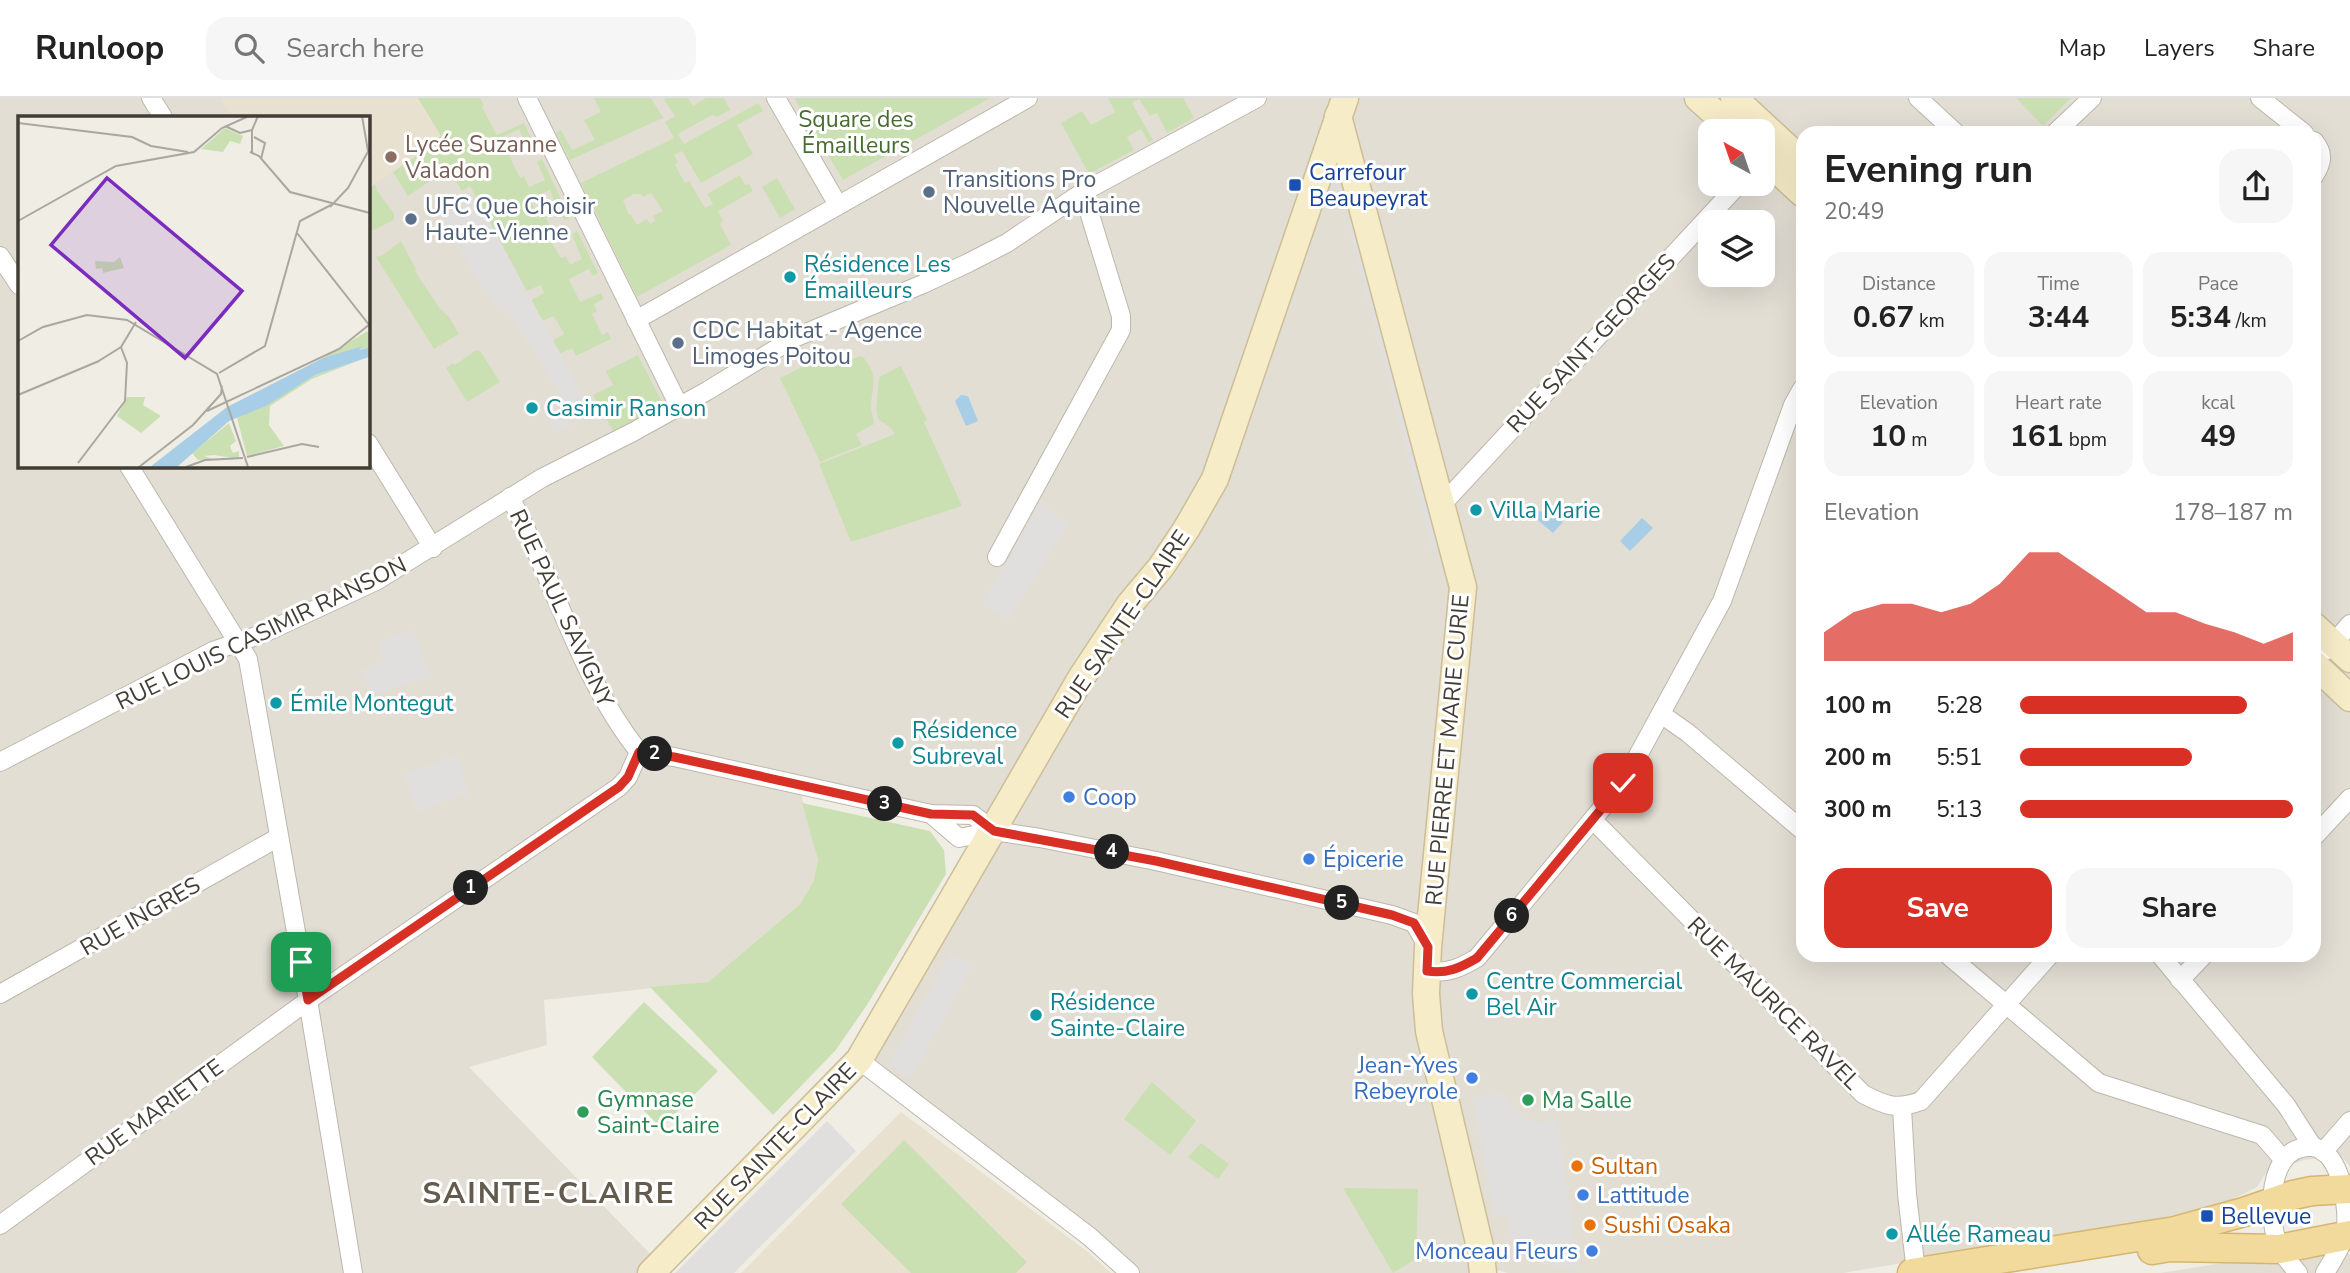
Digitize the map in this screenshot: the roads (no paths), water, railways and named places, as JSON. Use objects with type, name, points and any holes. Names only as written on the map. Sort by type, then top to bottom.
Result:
[{"type":"main road","points":[[2274,1226],[2293,1195],[2312,1191],[2347,1213]]},
{"type":"main road","points":[[2025,1273],[2347,1213]]},
{"type":"main road","points":[[1914,1273],[2175,1231],[2274,1226]]},
{"type":"street","points":[[151,98],[162,116]]},
{"type":"street","points":[[527,98],[679,406]]},
{"type":"street","points":[[776,98],[838,205]]},
{"type":"street","points":[[636,320],[1028,98]]},
{"type":"street","name":"RUE LOUIS CASIMIR RANSON","points":[[0,762],[213,651],[262,634],[355,592],[433,548],[510,498],[679,406],[794,338],[923,284],[987,253],[1083,192],[1257,98]]},
{"type":"street","points":[[1698,98],[1722,119]]},
{"type":"street","points":[[1734,98],[1747,119]]},
{"type":"street","points":[[1918,98],[1948,126]]},
{"type":"street","points":[[2062,126],[2092,98]]},
{"type":"street","points":[[2260,98],[2295,126]]},
{"type":"street","name":"RUE PIERRE ET MARIE CURIE","points":[[1342,107],[1463,587],[1427,959],[1426,995],[1429,1031],[1485,1271]]},
{"type":"street","name":"RUE SAINTE-CLAIRE","points":[[651,1273],[859,1060],[1082,678],[1130,604],[1187,528],[1215,479],[1342,107]]},
{"type":"street","points":[[1775,155],[1796,160]]},
{"type":"street","points":[[1775,162],[1796,186]]},
{"type":"street","points":[[997,558],[1121,330],[1121,316],[1083,192]]},
{"type":"street","name":"RUE SAINT-GEORGES","points":[[1440,498],[1449,496],[1728,196]]},
{"type":"street","points":[[0,256],[18,283]]},
{"type":"street","points":[[639,752],[674,757],[931,814],[959,838],[994,831],[1156,861],[1392,915],[1414,923],[1427,959],[1443,973],[1460,969],[1477,958],[1623,783],[1722,601],[1796,400]]},
{"type":"street","points":[[369,445],[433,548]]},
{"type":"street","points":[[130,467],[248,659],[353,1273]]},
{"type":"street","name":"RUE PAUL SAVIGNY","points":[[510,498],[595,687],[612,717],[639,752]]},
{"type":"street","points":[[2321,662],[2342,652],[2350,624]]},
{"type":"street","points":[[2321,632],[2342,652]]},
{"type":"street","points":[[2321,672],[2350,698]]},
{"type":"street","points":[[1661,714],[1688,733],[1796,825]]},
{"type":"street","name":"RUE MARIETTE","points":[[0,1225],[308,1000],[612,792],[628,777],[639,752]]},
{"type":"street","points":[[2321,829],[2350,798]]},
{"type":"street","name":"RUE MAURICE RAVEL","points":[[1593,820],[1863,1094],[1881,1104],[1902,1108]]},
{"type":"street","name":"RUE INGRES","points":[[0,994],[279,837]]},
{"type":"street","points":[[1957,962],[2099,1083],[2262,1135],[2283,1159]]},
{"type":"street","points":[[1914,1273],[1902,1108],[1921,1101],[2044,962]]},
{"type":"street","points":[[2166,962],[2286,1105],[2318,1149],[2335,1166],[2347,1213],[2325,1273]]},
{"type":"street","points":[[2180,980],[2197,962]]},
{"type":"street","points":[[859,1060],[1090,1237],[1130,1273]]},
{"type":"street","points":[[2298,1273],[2274,1226],[2278,1167],[2283,1159],[2298,1150],[2318,1149],[2350,1121]]},
{"type":"water","points":[[961,395],[968,396],[978,421],[966,426],[955,401]]},
{"type":"water","points":[[1537,511],[1552,513],[1563,522],[1553,533],[1533,516]]},
{"type":"water","points":[[1642,518],[1653,528],[1630,551],[1620,541]]},
{"type":"place","name":"Lycée Suzanne Valadon","points":[[391,157]]},
{"type":"place","name":"Carrefour Beaupeyrat","points":[[1295,185]]},
{"type":"place","name":"Transitions Pro Nouvelle Aquitaine","points":[[929,192]]},
{"type":"place","name":"UFC Que Choisir Haute-Vienne","points":[[411,219]]},
{"type":"place","name":"Résidence Les Émailleurs","points":[[790,277]]},
{"type":"place","name":"CDC Habitat - Agence Limoges Poitou","points":[[678,343]]},
{"type":"place","name":"Casimir Ranson","points":[[532,408]]},
{"type":"place","name":"Villa Marie","points":[[1476,510]]},
{"type":"place","name":"Émile Montegut","points":[[276,703]]},
{"type":"place","name":"Résidence Subreval","points":[[898,743]]},
{"type":"place","name":"Coop","points":[[1069,797]]},
{"type":"place","name":"Épicerie","points":[[1309,859]]},
{"type":"place","name":"Centre Commercial Bel Air","points":[[1472,994]]},
{"type":"place","name":"Résidence Sainte-Claire","points":[[1036,1015]]},
{"type":"place","name":"Jean-Yves Rebeyrole","points":[[1472,1078]]},
{"type":"place","name":"Ma Salle","points":[[1528,1100]]},
{"type":"place","name":"Gymnase Saint-Claire","points":[[583,1112]]},
{"type":"place","name":"Sultan","points":[[1577,1166]]},
{"type":"place","name":"Lattitude","points":[[1583,1195]]},
{"type":"place","name":"Bellevue","points":[[2207,1216]]},
{"type":"place","name":"Sushi Osaka","points":[[1590,1225]]},
{"type":"place","name":"Allée Rameau","points":[[1892,1234]]},
{"type":"place","name":"Monceau Fleurs","points":[[1592,1251]]},
{"type":"district","name":"SAINTE-CLAIRE","points":[[549,1193]]},
{"type":"park label","name":"Square des Émailleurs","points":[[856,132]]}]
